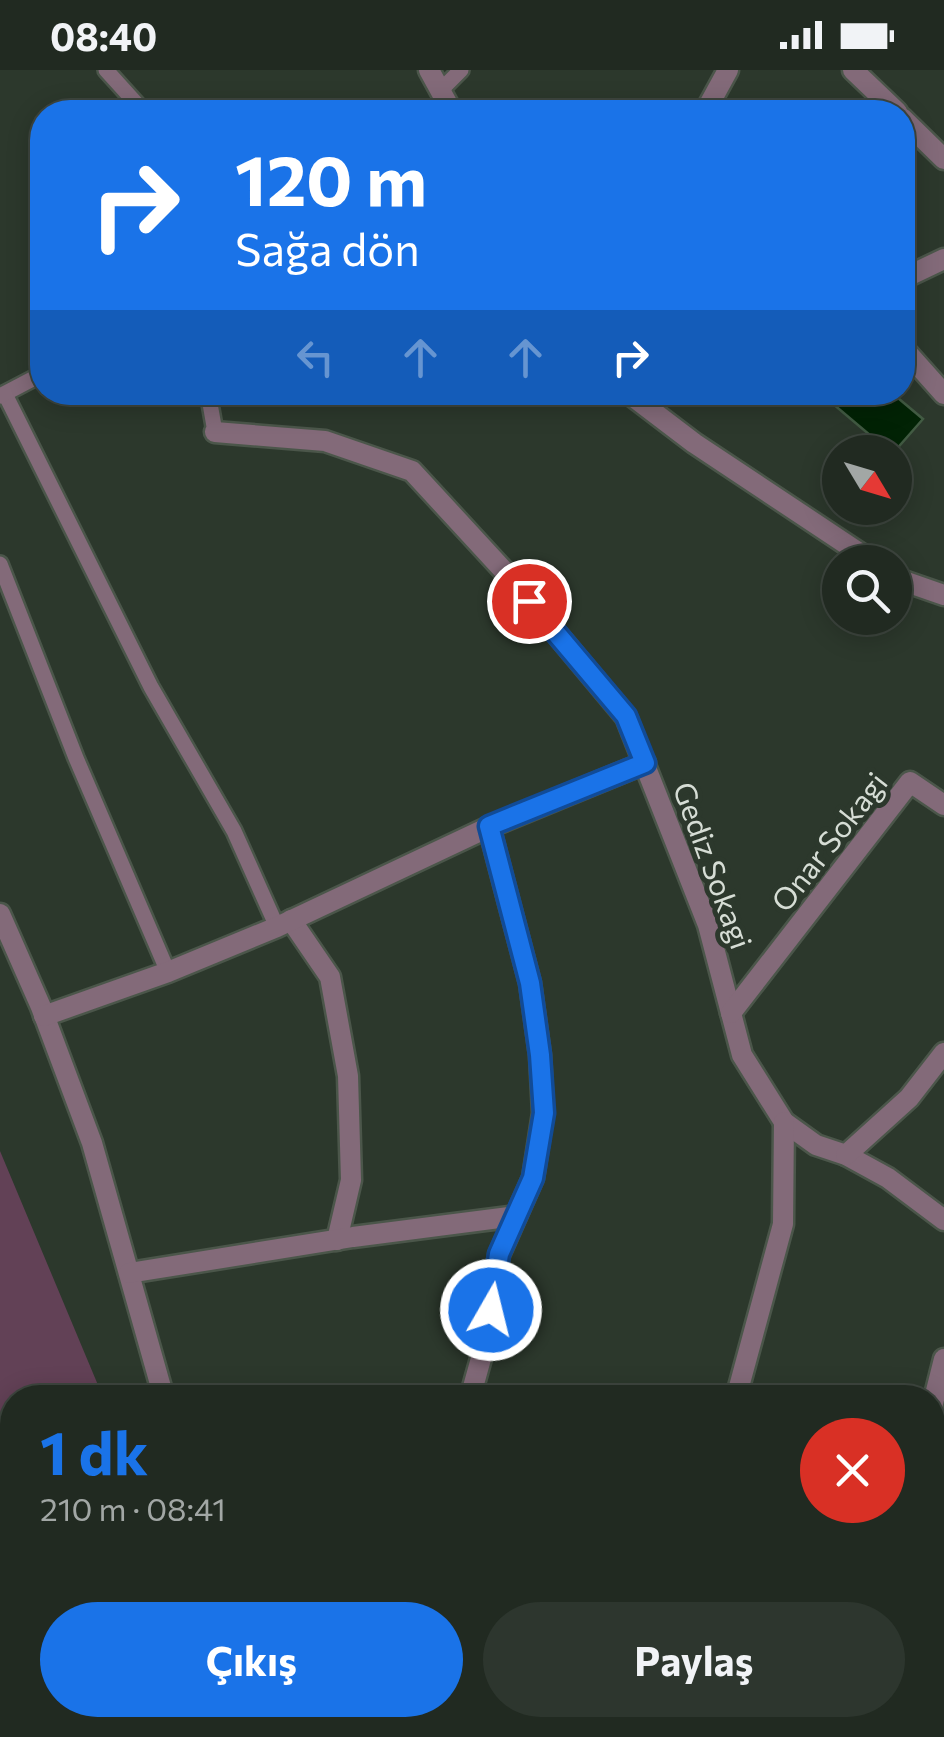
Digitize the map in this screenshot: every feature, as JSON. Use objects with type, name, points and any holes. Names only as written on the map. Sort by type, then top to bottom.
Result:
[{"type":"street","points":[[429,70],[445,100]]},
{"type":"street","points":[[712,100],[728,70]]},
{"type":"street","points":[[854,70],[884,100]]},
{"type":"street","points":[[915,131],[944,159]]},
{"type":"street","points":[[915,273],[944,260]]},
{"type":"street","points":[[915,361],[944,394]]},
{"type":"street","points":[[644,405],[847,545]]},
{"type":"street","name":"Gediz Sokagi","points":[[215,432],[325,442],[412,472],[505,572],[626,716],[708,925],[742,1055],[784,1122],[816,1144],[888,1178],[944,1220]]},
{"type":"street","points":[[912,584],[944,595]]},
{"type":"street","points":[[44,1016],[168,972],[284,924],[489,826],[645,763]]},
{"type":"street","name":"Onar Sokagi","points":[[731,1013],[910,782],[944,805]]},
{"type":"street","points":[[474,1385],[487,1338],[499,1254],[533,1178],[544,1113],[530,983],[489,826]]},
{"type":"street","points":[[0,914],[92,1144],[160,1385]]},
{"type":"street","points":[[284,924],[330,977],[348,1076],[351,1180],[337,1240]]},
{"type":"street","points":[[846,1155],[909,1098],[944,1054]]},
{"type":"street","points":[[740,1385],[783,1224],[784,1122]]},
{"type":"street","points":[[128,1273],[516,1216]]},
{"type":"street","points":[[938,1385],[944,1360]]},
{"type":"lane","points":[[106,70],[133,100]]},
{"type":"lane","points":[[440,91],[461,70]]},
{"type":"lane","points":[[30,380],[2,395],[151,688],[284,924]]},
{"type":"lane","points":[[210,405],[215,432]]},
{"type":"lane","points":[[0,564],[76,758],[168,972]]},
{"type":"shaded area","points":[[834,405],[906,405],[923,419],[909,435],[870,435]]},
{"type":"shaded area","points":[[0,1151],[98,1385],[0,1385]]},
{"type":"route","points":[[491,1310],[499,1254],[533,1178],[544,1113],[530,983],[489,826],[645,763],[626,716],[529,601]]}]
